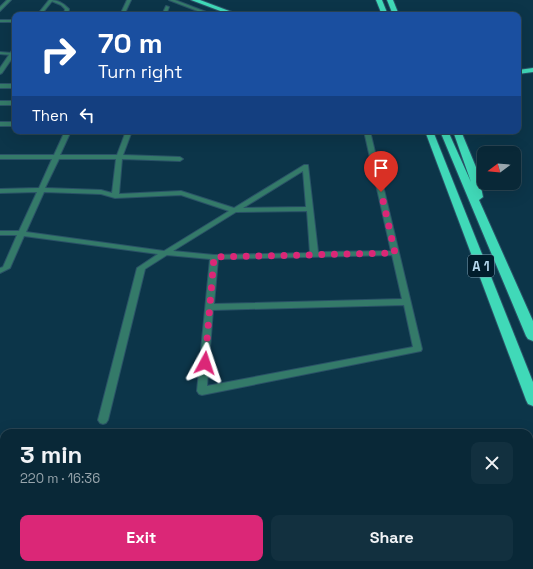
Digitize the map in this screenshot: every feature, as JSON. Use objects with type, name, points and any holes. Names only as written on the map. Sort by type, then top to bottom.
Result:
[{"type":"highway","points":[[194,0],[228,12]]},
{"type":"highway","points":[[379,0],[384,12]]},
{"type":"highway","points":[[390,0],[395,12]]},
{"type":"highway","points":[[521,72],[533,70]]},
{"type":"highway","points":[[426,134],[433,144]]},
{"type":"highway","name":"A 1","points":[[430,134],[533,400]]},
{"type":"highway","name":"A 1","points":[[445,134],[478,206],[533,336]]},
{"type":"highway","points":[[458,134],[478,191],[478,206]]},
{"type":"street","points":[[0,10],[9,0]]},
{"type":"street","points":[[41,12],[51,0],[62,4],[67,9],[66,12]]},
{"type":"street","points":[[123,12],[129,0]]},
{"type":"street","points":[[171,0],[204,12]]},
{"type":"street","points":[[165,12],[167,7]]},
{"type":"street","points":[[0,21],[12,21]]},
{"type":"street","points":[[0,53],[12,52]]},
{"type":"street","points":[[0,72],[12,55]]},
{"type":"street","points":[[0,86],[12,86]]},
{"type":"street","points":[[0,103],[12,103]]},
{"type":"street","points":[[0,124],[12,124]]},
{"type":"street","points":[[0,271],[6,268],[67,134]]},
{"type":"street","points":[[115,196],[119,157],[128,134]]},
{"type":"street","points":[[214,257],[202,391],[418,349],[368,134]]},
{"type":"street","points":[[0,156],[119,157],[180,160]]},
{"type":"street","points":[[103,420],[141,268],[306,166],[314,255]]},
{"type":"street","points":[[0,191],[41,190],[101,192],[115,196],[181,193],[234,210],[310,209]]},
{"type":"street","points":[[0,233],[21,233],[165,254],[214,257],[395,253]]},
{"type":"street","points":[[210,307],[407,302]]},
{"type":"route","points":[[205,363],[214,257],[395,253],[381,192]]}]
